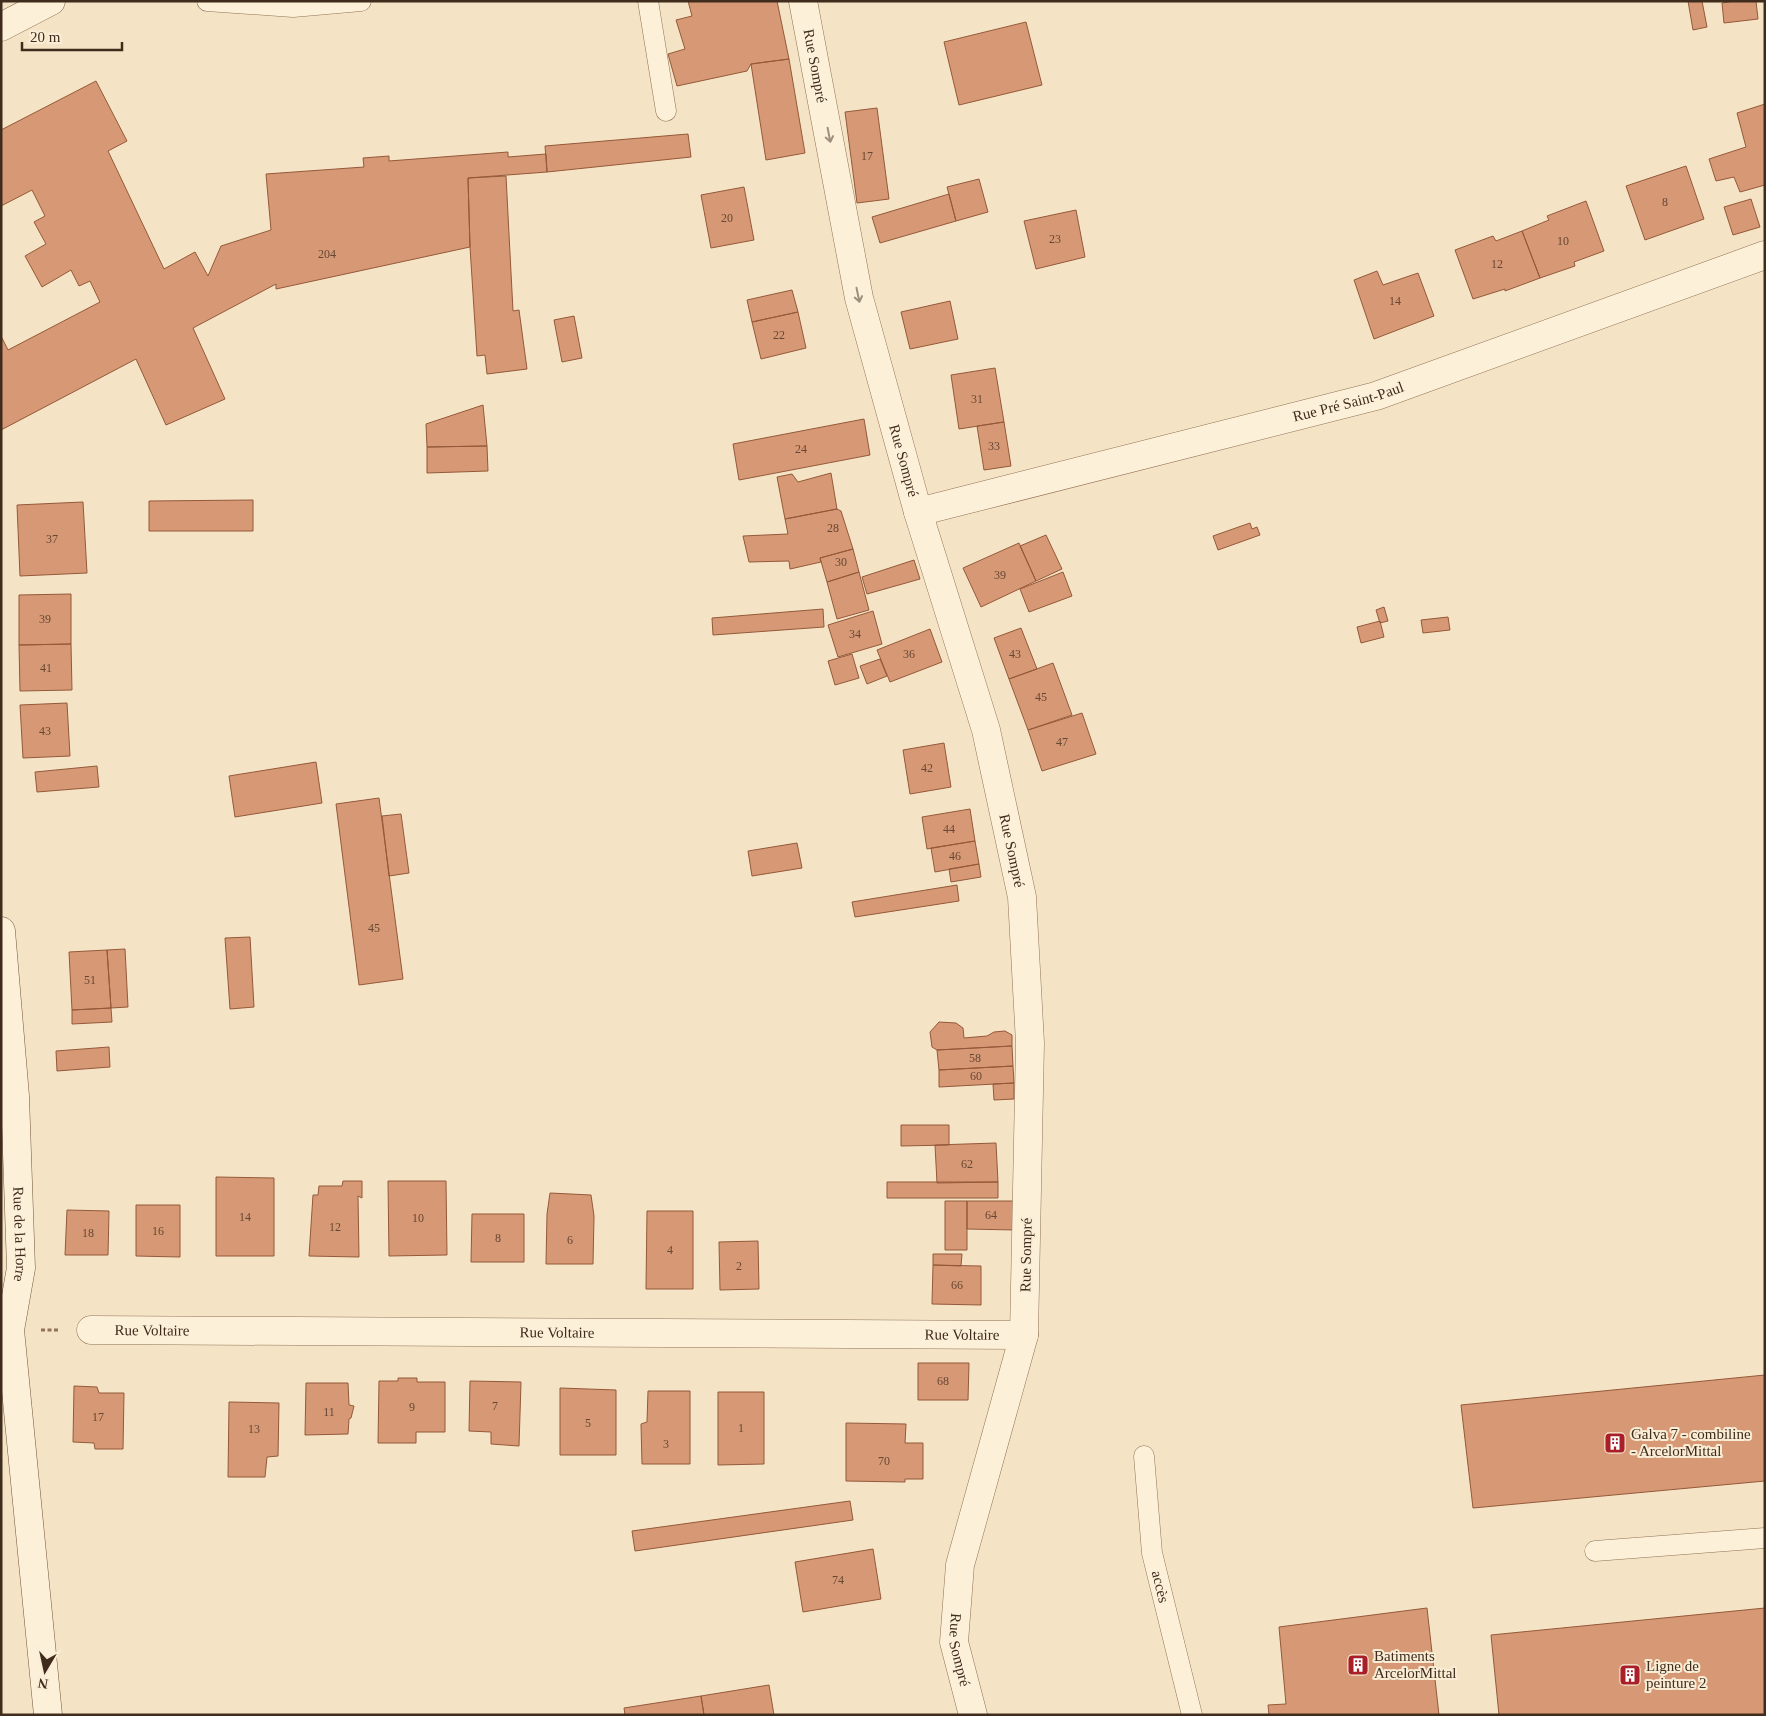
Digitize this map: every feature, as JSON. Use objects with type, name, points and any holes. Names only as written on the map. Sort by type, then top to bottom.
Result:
[{"type":"street","points":[[1,27],[51,1]]},
{"type":"street","name":"Rue Sompré","points":[[803,1],[859,298],[918,510],[986,730],[1022,897],[1030,1043],[1024,1335],[960,1565],[954,1642],[973,1715]]},
{"type":"street","name":"Rue Pré Saint-Paul","points":[[918,510],[1376,396],[1765,254]]},
{"type":"street","name":"Rue de la Horre","points":[[1,931],[15,1096],[21,1268],[6,1330],[48,1715]]},
{"type":"street","name":"Rue Voltaire","points":[[91,1330],[1024,1335]]},
{"type":"lane","points":[[207,1],[293,7],[361,1]]},
{"type":"lane","points":[[648,1],[666,111]]},
{"type":"lane","name":"accès","points":[[1144,1456],[1152,1553],[1192,1715]]},
{"type":"lane","points":[[1595,1552],[1765,1538]]},
{"type":"path","points":[[6,1330],[91,1330]]},
{"type":"building","points":[[688,1],[777,1],[789,59],[751,64],[747,71],[677,86],[668,54],[685,49],[676,20],[692,16]]},
{"type":"building","points":[[1688,1],[1702,1],[1707,27],[1693,30]]},
{"type":"building","points":[[1756,1],[1758,19],[1724,23],[1722,3]]},
{"type":"building","points":[[1026,22],[1042,85],[959,105],[944,42]]},
{"type":"building","points":[[789,59],[805,153],[766,160],[751,64]]},
{"type":"building","points":[[96,81],[127,141],[108,151],[164,269],[195,252],[208,276],[221,246],[271,230],[266,174],[364,167],[363,158],[389,156],[389,161],[508,152],[508,157],[546,154],[547,172],[468,178],[470,247],[276,289],[276,284],[193,328],[225,399],[166,425],[136,359],[1,430],[1,336],[8,350],[100,302],[90,281],[79,286],[71,270],[42,287],[25,256],[46,244],[34,222],[45,216],[32,190],[1,206],[1,130]]},
{"type":"building","points":[[1765,104],[1765,185],[1740,192],[1734,177],[1716,181],[1709,159],[1746,147],[1737,113]]},
{"type":"building","points":[[877,108],[889,199],[857,203],[845,112]]},
{"type":"building","points":[[688,134],[691,157],[547,172],[545,146]]},
{"type":"building","points":[[1686,166],[1704,219],[1645,240],[1626,186]]},
{"type":"building","points":[[506,176],[513,311],[519,310],[527,369],[487,374],[485,355],[477,356],[468,178]]},
{"type":"building","points":[[979,179],[988,212],[956,221],[947,187]]},
{"type":"building","points":[[744,187],[754,240],[711,248],[701,195]]},
{"type":"building","points":[[949,194],[956,221],[880,243],[872,217]]},
{"type":"building","points":[[1751,199],[1760,227],[1733,235],[1724,207]]},
{"type":"building","points":[[1586,201],[1604,251],[1574,262],[1575,266],[1540,278],[1522,231],[1549,220],[1547,216]]},
{"type":"building","points":[[1076,210],[1085,257],[1036,269],[1024,221]]},
{"type":"building","points":[[1522,231],[1540,278],[1505,291],[1505,289],[1473,299],[1455,250],[1493,236],[1496,241]]},
{"type":"building","points":[[1377,271],[1383,285],[1418,273],[1434,316],[1374,339],[1354,280]]},
{"type":"building","points":[[792,290],[798,312],[752,322],[747,300]]},
{"type":"building","points":[[950,301],[958,339],[910,349],[901,312]]},
{"type":"building","points":[[798,312],[806,348],[761,359],[752,322]]},
{"type":"building","points":[[574,316],[582,358],[562,362],[554,320]]},
{"type":"building","points":[[995,368],[1004,422],[959,429],[951,375]]},
{"type":"building","points":[[483,405],[487,446],[427,447],[426,424]]},
{"type":"building","points":[[864,419],[870,455],[739,480],[733,444]]},
{"type":"building","points":[[1004,422],[1011,466],[984,470],[977,426]]},
{"type":"building","points":[[487,446],[488,471],[427,473],[427,447]]},
{"type":"building","points":[[831,473],[837,509],[785,519],[777,477],[792,474],[798,482]]},
{"type":"building","points":[[253,500],[253,531],[149,531],[149,501]]},
{"type":"building","points":[[83,502],[87,573],[20,576],[17,505]]},
{"type":"building","points":[[837,509],[841,511],[853,549],[820,558],[821,562],[790,569],[789,561],[749,562],[743,536],[788,534],[785,519]]},
{"type":"building","points":[[1250,523],[1252,529],[1257,527],[1260,535],[1218,550],[1213,536]]},
{"type":"building","points":[[1046,535],[1062,569],[1036,581],[1020,546]]},
{"type":"building","points":[[1019,543],[1036,581],[981,607],[963,568]]},
{"type":"building","points":[[853,549],[859,572],[827,582],[820,558]]},
{"type":"building","points":[[914,560],[920,579],[867,594],[862,577]]},
{"type":"building","points":[[859,572],[869,610],[837,619],[827,582]]},
{"type":"building","points":[[1063,572],[1072,596],[1029,612],[1020,589]]},
{"type":"building","points":[[71,594],[71,644],[19,645],[19,595]]},
{"type":"building","points":[[1384,607],[1388,621],[1380,623],[1376,610]]},
{"type":"building","points":[[823,609],[824,627],[713,635],[712,618]]},
{"type":"building","points":[[873,611],[882,644],[838,657],[828,625]]},
{"type":"building","points":[[1448,617],[1450,630],[1423,633],[1421,620]]},
{"type":"building","points":[[1380,621],[1384,637],[1361,643],[1357,627]]},
{"type":"building","points":[[1021,628],[1037,669],[1009,679],[994,638]]},
{"type":"building","points":[[930,629],[942,662],[890,682],[877,650]]},
{"type":"building","points":[[71,644],[72,690],[20,691],[19,645]]},
{"type":"building","points":[[852,654],[859,678],[835,685],[828,661]]},
{"type":"building","points":[[880,659],[887,676],[867,684],[860,666]]},
{"type":"building","points":[[1053,663],[1072,715],[1028,730],[1009,679]]},
{"type":"building","points":[[67,703],[70,756],[23,758],[20,705]]},
{"type":"building","points":[[1082,713],[1096,754],[1042,771],[1028,730]]},
{"type":"building","points":[[944,743],[951,787],[910,794],[903,750]]},
{"type":"building","points":[[316,762],[322,803],[235,817],[229,776]]},
{"type":"building","points":[[97,766],[99,787],[37,792],[35,772]]},
{"type":"building","points":[[379,798],[403,979],[359,985],[336,804]]},
{"type":"building","points":[[970,809],[975,841],[927,849],[922,817]]},
{"type":"building","points":[[401,814],[409,873],[389,876],[382,816]]},
{"type":"building","points":[[975,841],[979,864],[935,872],[931,848]]},
{"type":"building","points":[[797,843],[802,868],[752,876],[748,851]]},
{"type":"building","points":[[979,864],[981,877],[951,882],[949,869]]},
{"type":"building","points":[[957,885],[959,901],[855,917],[852,902]]},
{"type":"building","points":[[250,937],[254,1007],[230,1009],[225,938]]},
{"type":"building","points":[[125,949],[128,1007],[111,1008],[107,950]]},
{"type":"building","points":[[107,950],[111,1008],[72,1010],[69,952]]},
{"type":"building","points":[[111,1008],[112,1022],[72,1024],[72,1010]]},
{"type":"building","points":[[939,1022],[956,1023],[963,1028],[964,1038],[987,1036],[994,1032],[1005,1031],[1012,1035],[1012,1046],[937,1050],[932,1047],[930,1032]]},
{"type":"building","points":[[1012,1046],[1013,1066],[939,1070],[937,1050]]},
{"type":"building","points":[[109,1047],[110,1067],[57,1071],[56,1051]]},
{"type":"building","points":[[1013,1066],[1014,1083],[939,1087],[939,1070]]},
{"type":"building","points":[[1014,1083],[1014,1099],[994,1100],[993,1084]]},
{"type":"building","points":[[901,1125],[949,1125],[949,1145],[901,1146]]},
{"type":"building","points":[[996,1143],[998,1182],[937,1183],[935,1145]]},
{"type":"building","points":[[216,1177],[274,1178],[274,1256],[216,1256]]},
{"type":"building","points":[[343,1181],[362,1181],[362,1198],[358,1196],[359,1257],[309,1256],[313,1195],[318,1195],[319,1186],[342,1186]]},
{"type":"building","points":[[388,1181],[446,1181],[447,1255],[389,1256]]},
{"type":"building","points":[[887,1182],[998,1182],[998,1198],[887,1198]]},
{"type":"building","points":[[550,1193],[591,1195],[594,1216],[593,1264],[546,1264],[547,1214]]},
{"type":"building","points":[[945,1201],[967,1201],[967,1250],[945,1250]]},
{"type":"building","points":[[967,1201],[1015,1201],[1015,1230],[967,1229]]},
{"type":"building","points":[[136,1205],[180,1205],[180,1257],[136,1256]]},
{"type":"building","points":[[67,1210],[109,1211],[108,1255],[65,1255]]},
{"type":"building","points":[[647,1211],[693,1211],[693,1289],[646,1289]]},
{"type":"building","points":[[472,1214],[524,1214],[524,1262],[471,1262]]},
{"type":"building","points":[[758,1241],[759,1289],[720,1290],[719,1242]]},
{"type":"building","points":[[933,1254],[962,1254],[961,1266],[933,1265]]},
{"type":"building","points":[[933,1265],[981,1266],[981,1305],[932,1304]]},
{"type":"building","points":[[918,1363],[969,1363],[968,1400],[918,1400]]},
{"type":"building","name":"Galva 7 - combiline - ArcelorMittal","points":[[1765,1375],[1765,1481],[1473,1508],[1461,1405]]},
{"type":"building","points":[[398,1378],[417,1378],[417,1382],[445,1382],[445,1432],[416,1432],[416,1443],[378,1443],[379,1381],[398,1381]]},
{"type":"building","points":[[470,1381],[521,1382],[519,1446],[491,1444],[491,1432],[469,1431]]},
{"type":"building","points":[[306,1383],[348,1383],[349,1405],[354,1406],[351,1418],[349,1419],[348,1434],[305,1435]]},
{"type":"building","points":[[74,1386],[97,1387],[99,1393],[124,1393],[123,1449],[95,1449],[94,1443],[73,1442]]},
{"type":"building","points":[[560,1388],[616,1390],[616,1455],[560,1455]]},
{"type":"building","points":[[648,1391],[690,1391],[690,1464],[642,1464],[641,1424],[647,1422]]},
{"type":"building","points":[[718,1392],[764,1392],[764,1464],[718,1465]]},
{"type":"building","points":[[229,1402],[279,1403],[278,1456],[267,1457],[265,1477],[228,1477]]},
{"type":"building","points":[[846,1423],[906,1424],[905,1443],[923,1443],[923,1479],[905,1479],[905,1482],[846,1481]]},
{"type":"building","points":[[850,1501],[853,1520],[635,1551],[632,1531]]},
{"type":"building","points":[[873,1549],[881,1599],[803,1612],[795,1562]]},
{"type":"building","name":"Batiments ArcelorMittal","points":[[1427,1608],[1439,1715],[1269,1715],[1268,1705],[1286,1704],[1279,1627]]},
{"type":"building","name":"Ligne de peinture 2","points":[[1765,1608],[1765,1715],[1499,1715],[1491,1635]]},
{"type":"building","points":[[769,1685],[774,1715],[704,1715],[701,1696]]},
{"type":"building","points":[[701,1696],[704,1715],[625,1715],[624,1708]]},
{"type":"place","name":"Galva 7 - combiline - ArcelorMittal","points":[[1615,1443]]},
{"type":"place","name":"Batiments ArcelorMittal","points":[[1358,1665]]},
{"type":"place","name":"Ligne de peinture 2","points":[[1630,1675]]}]
